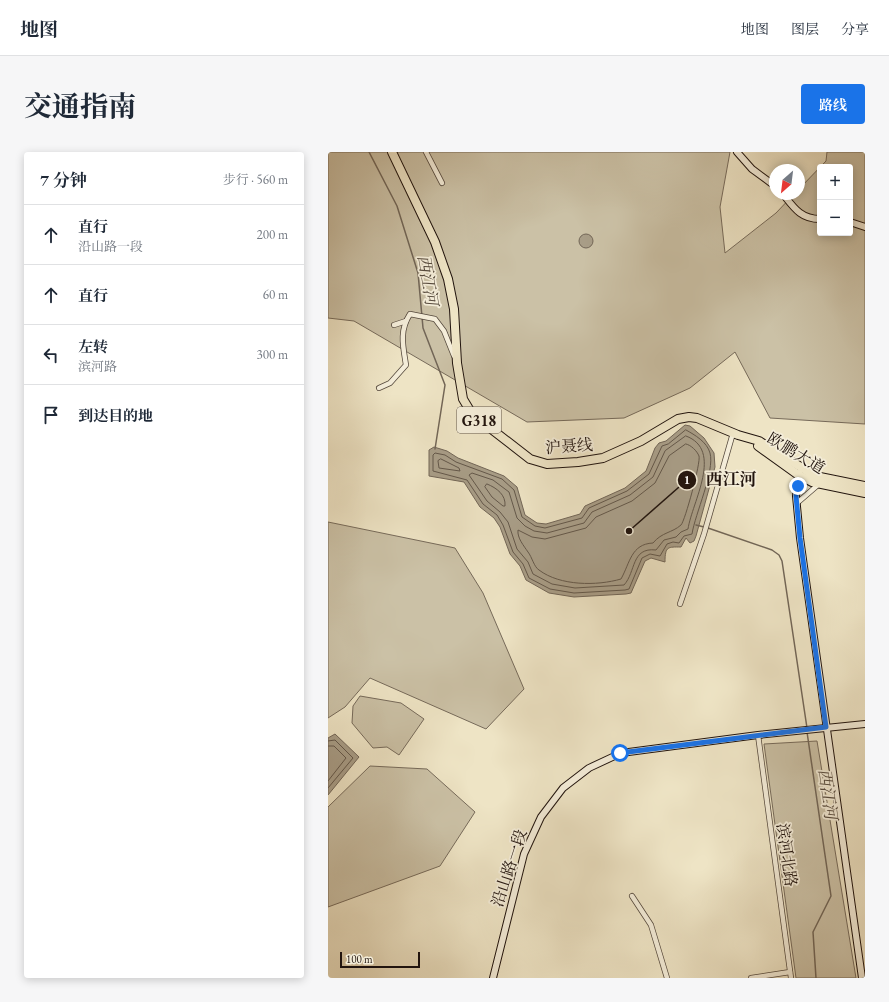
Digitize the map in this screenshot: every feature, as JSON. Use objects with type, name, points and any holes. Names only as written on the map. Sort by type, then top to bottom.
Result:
[{"type":"highway","name":"沪聂线","points":[[392,152],[443,261],[454,309],[457,363],[463,399],[472,414],[517,449],[537,463],[547,464],[578,462],[603,458],[641,441],[667,424],[683,418],[696,418],[735,434],[759,441],[800,472],[828,480],[865,486]]},
{"type":"highway","name":"欧鹏大道","points":[[800,472],[819,484],[865,493]]},
{"type":"street","points":[[426,152],[442,183]]},
{"type":"street","points":[[737,152],[752,169],[769,182]]},
{"type":"street","points":[[788,200],[797,211],[809,219],[817,219]]},
{"type":"street","points":[[853,223],[865,227]]},
{"type":"street","points":[[379,388],[390,383],[406,365],[402,338],[406,321],[410,314],[435,319],[444,331],[457,363]]},
{"type":"street","points":[[394,325],[406,321]]},
{"type":"street","points":[[680,604],[707,526],[735,434]]},
{"type":"street","points":[[800,472],[797,503],[826,727],[862,978]]},
{"type":"street","points":[[797,503],[819,484]]},
{"type":"street","name":"沿山路一段","points":[[493,978],[524,854],[541,817],[563,788],[589,768],[620,753],[758,735],[865,724]]},
{"type":"street","name":"滨河北路","points":[[758,735],[791,978]]},
{"type":"street","points":[[632,896],[651,925],[667,978]]},
{"type":"street","points":[[751,978],[790,972]]},
{"type":"shaded area","points":[[328,152],[730,152],[720,207],[725,253],[776,213],[788,200],[805,200],[805,183],[817,170],[817,236],[853,236],[853,164],[823,164],[826,161],[827,152],[865,152],[865,424],[770,418],[735,352],[690,388],[624,418],[527,422],[354,321],[328,318]]},
{"type":"shaded area","points":[[328,522],[455,548],[483,593],[524,689],[486,729],[370,678],[345,707],[328,718]]},
{"type":"shaded area","points":[[360,696],[401,703],[424,719],[399,755],[387,747],[373,748],[352,723],[353,706]]},
{"type":"shaded area","points":[[817,741],[856,978],[796,978],[764,744]]},
{"type":"shaded area","points":[[370,766],[427,769],[475,812],[440,866],[328,907],[328,807]]},
{"type":"water","points":[[586,234],[591,236],[593,241],[591,246],[586,248],[581,246],[579,241],[581,236]]},
{"type":"water","points":[[685,425],[690,426],[704,438],[714,453],[715,467],[696,536],[694,541],[690,543],[686,538],[681,547],[668,548],[665,562],[651,558],[645,561],[631,593],[626,594],[574,597],[549,593],[526,580],[520,566],[510,554],[500,527],[494,518],[480,507],[464,482],[429,476],[429,450],[434,447],[447,451],[458,458],[504,476],[517,487],[525,515],[537,523],[546,524],[580,514],[585,506],[625,488],[646,471],[655,448],[659,443],[666,441]]},
{"type":"water","points":[[335,734],[359,757],[328,795],[328,738]]},
{"type":"waterway","name":"西江河","points":[[369,152],[397,206],[418,273],[423,328],[445,385],[435,449]]},
{"type":"waterway","name":"西江河","points":[[696,525],[704,527]]},
{"type":"waterway","name":"西江河","points":[[708,528],[772,550],[779,555],[782,561],[807,728]]},
{"type":"waterway","name":"西江河","points":[[807,732],[831,896],[813,932],[816,978]]},
{"type":"place","name":"西江河","points":[[629,531]]},
{"type":"route","points":[[620,753],[826,727],[800,538],[796,496],[798,486]]}]
